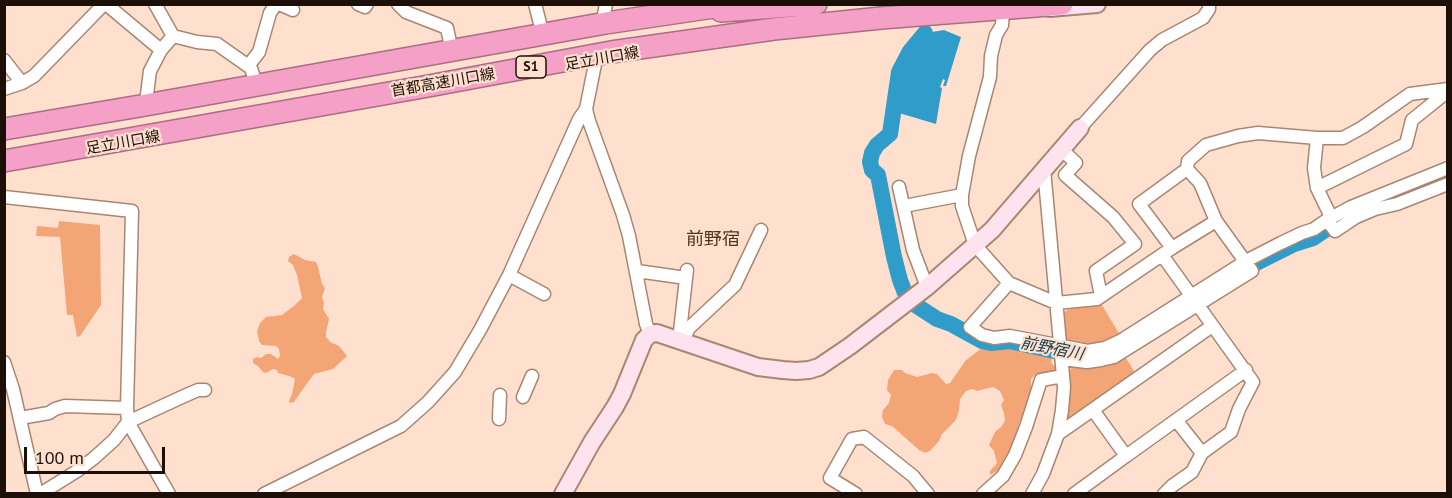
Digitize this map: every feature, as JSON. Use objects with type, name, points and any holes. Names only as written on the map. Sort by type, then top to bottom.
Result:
[{"type":"highway","name":"首都高速川口線","points":[[4,128],[606,23],[734,4]]},
{"type":"highway","points":[[672,13],[816,4]]},
{"type":"highway","points":[[333,103],[426,78],[655,36],[767,19],[947,4]]},
{"type":"highway","name":"首都高速川口線","points":[[4,162],[611,52],[762,31],[881,18],[1062,4]]},
{"type":"main road","points":[[4,128],[146,102],[252,74],[451,47],[542,31],[604,12],[709,4]]},
{"type":"main road","name":"足立川口線","points":[[4,162],[400,98],[596,59],[783,30],[1097,4]]},
{"type":"main road","points":[[563,494],[615,407],[644,340],[650,334],[657,333],[758,367],[808,370],[819,367],[927,287],[992,230],[1080,128]]},
{"type":"street","points":[[4,89],[34,76],[105,4],[161,50]]},
{"type":"street","points":[[155,4],[173,36],[217,44],[252,74],[270,13],[277,4],[293,10]]},
{"type":"street","points":[[358,4],[365,7],[367,4]]},
{"type":"street","points":[[398,4],[406,12],[447,28],[451,47]]},
{"type":"street","points":[[535,4],[542,31]]},
{"type":"street","points":[[1080,128],[1150,50],[1162,40],[1203,18],[1209,9],[1209,4]]},
{"type":"street","points":[[1004,11],[1002,25],[996,35],[991,56],[990,77],[969,156],[962,206],[975,245],[1009,284],[1056,303],[1097,298],[1216,221]]},
{"type":"street","points":[[146,102],[150,71],[161,50],[173,36]]},
{"type":"street","points":[[264,494],[401,426],[428,402],[455,372],[509,275],[579,119],[586,109],[596,59]]},
{"type":"street","points":[[4,60],[22,83]]},
{"type":"street","points":[[1164,494],[1192,472],[1202,453],[1231,432],[1253,382],[1195,300],[1139,204],[1187,170],[1188,162],[1206,145],[1258,133],[1343,138],[1410,94],[1448,90]]},
{"type":"street","points":[[1317,188],[1406,144],[1412,120],[1448,90]]},
{"type":"street","points":[[586,109],[623,215],[650,334]]},
{"type":"street","points":[[1317,138],[1314,168],[1317,188],[1335,231],[1356,217],[1375,209],[1397,204],[1448,184]]},
{"type":"street","points":[[1061,149],[1076,163],[1065,175],[1113,217],[1135,244],[1096,271],[1101,296]]},
{"type":"street","points":[[1246,261],[1314,229],[1351,207],[1448,168]]},
{"type":"street","points":[[1032,494],[1043,474],[1058,434],[1063,399],[1063,376],[1044,169]]},
{"type":"street","points":[[1009,284],[970,327],[982,335],[994,338],[1010,336],[1061,352],[1088,351],[1106,348],[1252,271],[1216,221],[1200,183],[1187,170]]},
{"type":"street","points":[[899,187],[913,250],[927,287]]},
{"type":"street","points":[[904,206],[962,195]]},
{"type":"street","points":[[4,196],[132,211],[128,422],[169,494]]},
{"type":"street","points":[[681,341],[689,328],[735,285],[761,230]]},
{"type":"street","points":[[637,271],[686,274],[681,341]]},
{"type":"street","points":[[509,275],[544,294]]},
{"type":"street","points":[[1058,434],[1212,326]]},
{"type":"street","points":[[4,362],[13,389],[38,494],[94,458],[114,440],[128,422],[198,390],[205,390]]},
{"type":"street","points":[[1074,494],[1246,370]]},
{"type":"street","points":[[523,397],[532,376]]},
{"type":"street","points":[[983,494],[1003,476],[1015,455],[1041,380],[1063,376]]},
{"type":"street","points":[[500,395],[500,420]]},
{"type":"street","points":[[20,418],[49,413],[65,406],[127,408]]},
{"type":"street","points":[[1093,410],[1126,456]]},
{"type":"street","points":[[1176,420],[1202,453]]},
{"type":"street","points":[[856,494],[830,478],[852,440],[864,437],[914,476],[928,493]]},
{"type":"shaded area","points":[[59,221],[100,225],[101,305],[77,337],[73,315],[67,315],[60,237],[36,236],[37,226],[58,228]]},
{"type":"shaded area","points":[[294,254],[305,260],[316,262],[325,288],[322,297],[323,309],[329,319],[326,337],[330,342],[339,346],[347,356],[333,369],[314,374],[294,402],[290,403],[295,379],[273,369],[266,373],[263,372],[253,363],[253,359],[261,358],[266,354],[271,354],[278,359],[280,356],[276,346],[262,345],[257,331],[260,323],[266,317],[282,315],[302,298],[297,275],[293,265],[288,261],[289,257]]},
{"type":"shaded area","points":[[1100,302],[1120,335],[1094,344],[1070,343],[1066,339],[1064,313],[1067,310]]},
{"type":"shaded area","points":[[1010,344],[1053,353],[1051,363],[1056,367],[1057,372],[1042,373],[1031,379],[1031,395],[1019,423],[1017,436],[1009,457],[999,470],[990,475],[990,471],[997,463],[994,451],[989,445],[995,432],[1005,420],[1001,405],[1004,400],[1000,391],[993,387],[966,391],[960,399],[956,420],[930,451],[925,453],[892,426],[885,424],[882,417],[883,410],[889,403],[891,395],[887,390],[888,380],[894,370],[902,370],[917,377],[937,374],[946,384],[950,383],[966,360],[982,348],[990,349]]},
{"type":"shaded area","points":[[1124,355],[1136,374],[1070,422],[1066,419],[1069,371],[1074,365]]},
{"type":"water","points":[[944,30],[961,37],[946,86],[943,86],[945,80],[943,79],[940,87],[942,88],[936,124],[899,113],[904,81],[912,61],[932,32]]},
{"type":"waterway","name":"前野宿川","points":[[925,33],[910,51],[899,72],[890,134],[877,145],[870,162],[872,170],[878,175],[894,257],[905,293],[917,306],[937,319],[982,341],[991,343],[1009,341],[1077,356]]},
{"type":"waterway","name":"前野宿川","points":[[1236,275],[1294,244],[1313,238],[1360,208]]},
{"type":"district","name":"前野宿","points":[[713,240]]}]
